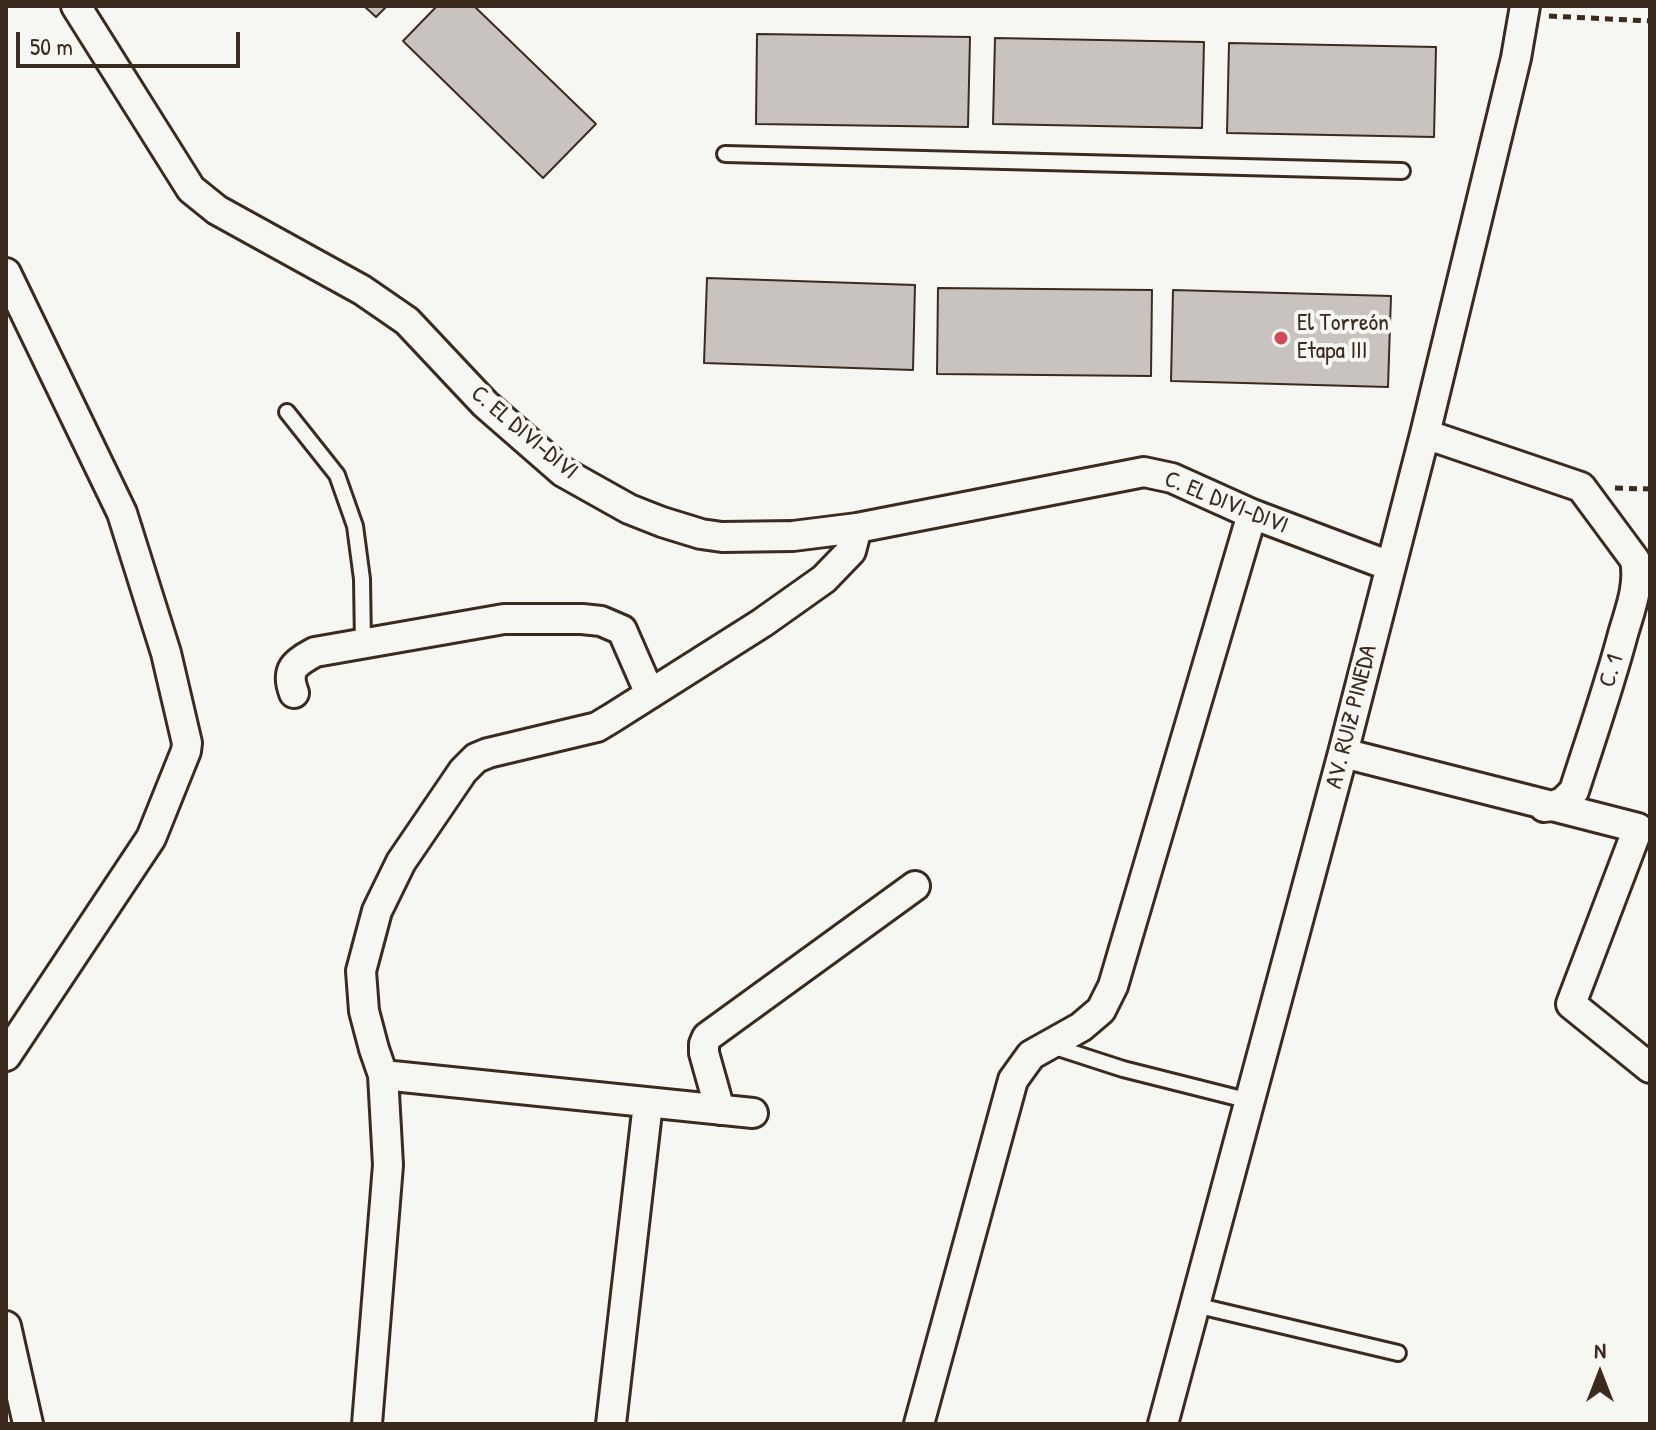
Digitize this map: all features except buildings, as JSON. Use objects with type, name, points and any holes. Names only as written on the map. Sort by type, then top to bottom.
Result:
[{"type":"street","name":"C. EL DIVI-DIVI","points":[[76,6],[191,189],[217,210],[362,290],[407,321],[485,404],[563,472],[629,509],[701,534],[722,537],[793,536],[857,528],[1144,472],[1172,478],[1252,514],[1390,566]]},
{"type":"street","name":"AV. RUIZ PINEDA","points":[[1163,1424],[1425,434],[1516,58],[1524,10]]},
{"type":"street","points":[[6,273],[122,513],[166,653],[187,743],[151,838],[6,1056]]},
{"type":"street","name":"C. 1","points":[[1425,434],[1581,487],[1635,560],[1637,571],[1633,598],[1574,791],[1563,802],[1552,806]]},
{"type":"street","points":[[919,1424],[1013,1080],[1031,1055],[1081,1027],[1101,1010],[1113,986],[1252,514]]},
{"type":"street","points":[[367,1424],[388,1165],[383,1075],[364,1011],[361,971],[377,911],[401,862],[463,771],[476,758],[597,727],[762,623],[824,579],[851,551],[857,528]]},
{"type":"street","points":[[294,693],[290,682],[291,670],[315,652],[504,619],[582,619],[601,621],[622,630],[650,694]]},
{"type":"street","points":[[1343,753],[1524,805],[1552,806],[1638,828],[1571,1004],[1650,1068]]},
{"type":"street","points":[[720,1110],[704,1053],[707,1037],[915,886]]},
{"type":"street","points":[[383,1075],[753,1113]]},
{"type":"street","points":[[611,1424],[648,1103]]},
{"type":"street","points":[[6,1326],[28,1424]]},
{"type":"lane","points":[[725,154],[1402,171]]},
{"type":"lane","points":[[287,412],[337,475],[355,526],[362,579],[363,644]]},
{"type":"lane","points":[[1048,1044],[1123,1069],[1250,1101]]},
{"type":"lane","points":[[1195,1305],[1398,1353]]},
{"type":"path","points":[[1524,10],[1650,21]]},
{"type":"place","name":"El Torreón Etapa III","points":[[1281,338]]}]
